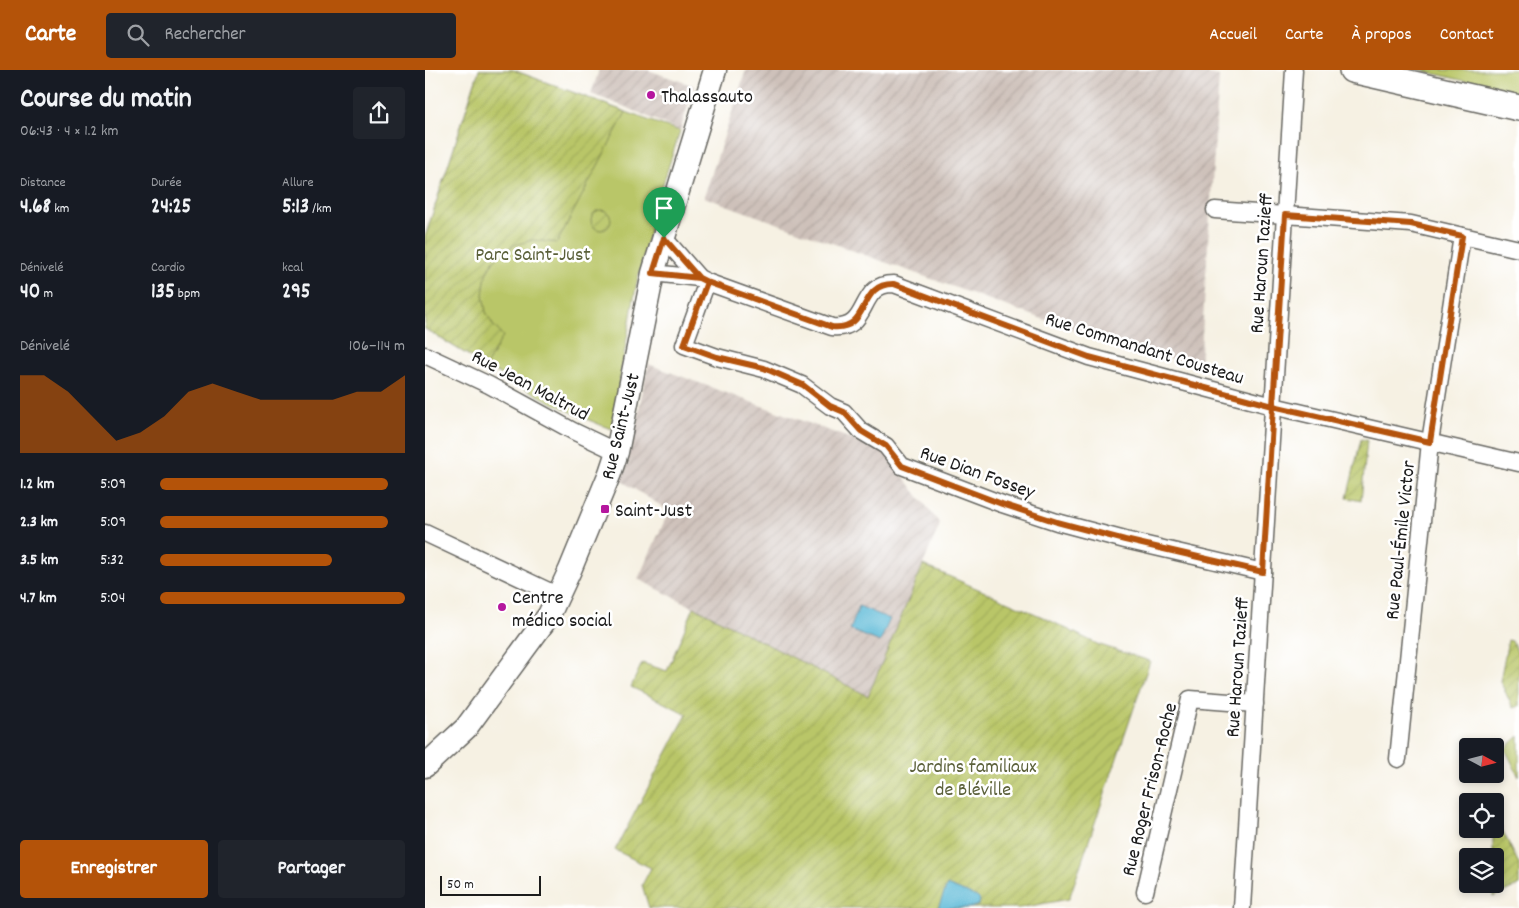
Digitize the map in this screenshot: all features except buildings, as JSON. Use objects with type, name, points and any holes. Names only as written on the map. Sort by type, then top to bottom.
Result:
[{"type":"main road","points":[[1352,70],[1519,108]]},
{"type":"street","name":"Rue Saint-Just","points":[[425,766],[465,728],[549,615],[559,596],[617,452],[653,273],[715,70]]},
{"type":"street","name":"Rue Haroun Tazieff","points":[[1242,908],[1294,70]]},
{"type":"street","points":[[1215,210],[1411,224],[1519,249]]},
{"type":"street","name":"Rue Paul-Émile Victor","points":[[1398,759],[1430,442],[1462,236]]},
{"type":"street","name":"Rue Commandant Cousteau","points":[[664,238],[703,280]]},
{"type":"street","name":"Rue Commandant Cousteau","points":[[653,273],[703,280],[832,327],[841,328],[849,325],[860,315],[872,291],[883,285],[894,284],[1089,357],[1273,406],[1519,463]]},
{"type":"street","name":"Rue Dian Fossey","points":[[703,280],[684,345],[717,357],[764,368],[803,385],[830,406],[844,412],[861,431],[886,446],[902,466],[1002,504],[1057,522],[1263,572]]},
{"type":"street","name":"Rue Jean Maltrud","points":[[425,355],[489,385],[617,452]]},
{"type":"street","points":[[425,533],[559,596]]},
{"type":"street","name":"Rue Roger Frison-Roche","points":[[1145,892],[1190,699],[1255,704]]},
{"type":"shaded area","points":[[599,70],[648,70],[694,86],[680,131],[591,94]]},
{"type":"shaded area","points":[[746,70],[1186,70],[1219,76],[1200,366],[1112,344],[704,197]]},
{"type":"shaded area","points":[[648,364],[884,451],[940,524],[868,696],[638,579],[669,511],[620,480],[636,424]]},
{"type":"green space","name":"Parc Saint-Just","points":[[479,70],[513,70],[680,131],[654,212],[636,287],[611,429],[539,396],[425,329],[425,237]]},
{"type":"green space","points":[[479,70],[513,70],[626,112],[557,243],[533,240],[514,245],[494,260],[486,274],[483,295],[486,312],[493,325],[503,336],[486,366],[425,329],[425,237]]},
{"type":"green space","points":[[1419,70],[1519,70],[1519,94]]},
{"type":"green space","points":[[601,210],[608,213],[611,220],[608,227],[601,230],[594,227],[591,220],[594,213]]},
{"type":"green space","points":[[1361,439],[1367,440],[1361,501],[1347,498]]},
{"type":"green space","name":"Jardins familiaux de Bléville","points":[[923,565],[1045,618],[1097,644],[1150,661],[1069,899],[1019,908],[649,908],[642,885],[651,868],[615,850],[687,714],[631,687],[642,663],[667,671],[694,607],[868,696]]},
{"type":"green space","points":[[1508,640],[1512,641],[1519,655],[1519,706],[1513,708],[1500,681]]},
{"type":"green space","points":[[1519,736],[1519,777],[1505,749]]},
{"type":"green space","points":[[1504,833],[1519,864],[1519,885],[1504,892],[1504,848],[1493,848],[1493,838],[1504,838]]},
{"type":"green space","points":[[1493,893],[1502,893],[1493,897]]},
{"type":"water","points":[[859,606],[890,619],[880,642],[850,630]]},
{"type":"water","points":[[947,885],[977,897],[980,900],[979,905],[969,908],[938,908]]},
{"type":"place","name":"Thalassauto","points":[[651,95]]},
{"type":"place","name":"Saint-Just","points":[[605,509]]},
{"type":"place","name":"Centre médico social","points":[[502,607]]},
{"type":"route","points":[[664,238],[653,273],[699,278],[832,327],[841,328],[849,325],[860,315],[872,291],[883,285],[894,284],[1089,357],[1273,406],[1285,215],[1411,224],[1462,236],[1430,442],[1273,406],[1263,572],[1057,522],[1002,504],[902,466],[886,446],[861,431],[844,412],[830,406],[803,385],[764,368],[717,357],[684,345],[707,282],[699,278],[664,238]]}]
